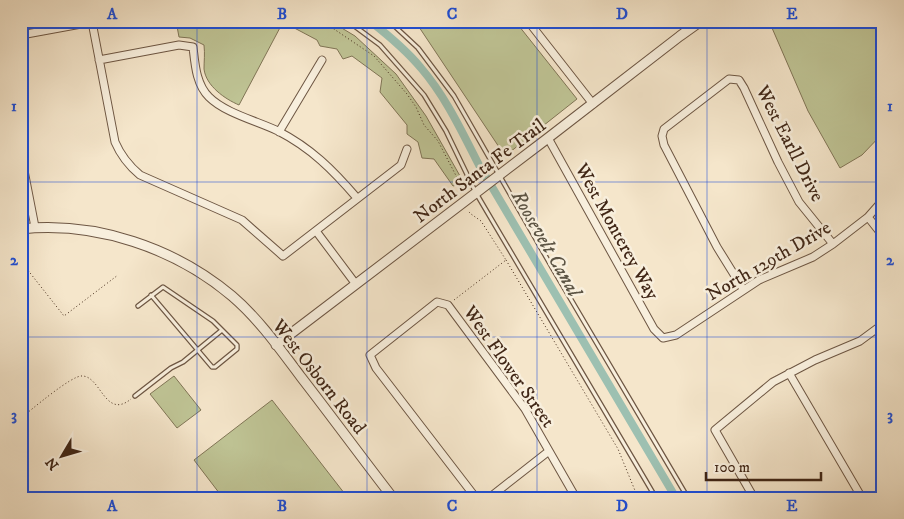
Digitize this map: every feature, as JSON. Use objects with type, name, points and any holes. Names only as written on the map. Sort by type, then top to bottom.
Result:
[{"type":"street","points":[[528,21],[593,104]]},
{"type":"street","name":"North Santa Fe Trail","points":[[276,345],[701,21]]},
{"type":"street","points":[[21,35],[92,22],[115,142],[121,156],[129,166],[140,175],[242,220],[283,256],[401,165],[407,149]]},
{"type":"street","points":[[99,60],[179,45],[193,47],[196,72],[201,86],[208,96],[219,105],[279,132],[306,147],[334,171],[357,198]]},
{"type":"street","points":[[279,132],[322,60]]},
{"type":"street","name":"West Earll Drive","points":[[743,289],[717,247],[664,145],[662,136],[664,129],[730,79],[739,80],[744,88],[778,162],[799,202],[832,244]]},
{"type":"street","name":"West Monterey Way","points":[[548,138],[654,329],[663,338]]},
{"type":"street","points":[[21,155],[35,227],[21,228]]},
{"type":"street","name":"North 129th Drive","points":[[663,338],[676,334],[759,280],[813,257],[868,217],[883,200]]},
{"type":"street","points":[[868,217],[883,236]]},
{"type":"street","name":"West Osborn Road","points":[[35,227],[80,229],[128,240],[171,257],[213,281],[252,316],[393,498]]},
{"type":"street","points":[[316,231],[355,283]]},
{"type":"street","points":[[448,305],[437,302],[370,355],[376,368],[476,498]]},
{"type":"street","name":"West Flower Street","points":[[448,305],[525,409],[576,498]]},
{"type":"street","points":[[754,498],[714,430],[773,382],[860,341],[883,324]]},
{"type":"street","points":[[789,373],[862,498]]},
{"type":"street","points":[[489,498],[549,451]]},
{"type":"lane","points":[[346,21],[353,24],[380,45],[424,95],[446,131],[471,196],[656,498]]},
{"type":"lane","points":[[389,21],[418,48],[454,96],[497,177],[688,498]]},
{"type":"lane","points":[[138,306],[151,296],[163,287],[213,320],[237,345],[237,349],[215,367],[212,367],[151,296]]},
{"type":"lane","points":[[135,396],[170,368],[183,362],[222,330]]},
{"type":"path","points":[[322,21],[374,56],[416,107],[424,125],[438,141],[471,196],[470,214],[481,221],[506,260],[618,449],[636,493],[640,498]]},
{"type":"path","points":[[448,305],[506,260]]},
{"type":"path","points":[[21,263],[24,264],[64,316],[118,275]]},
{"type":"path","points":[[21,418],[62,386],[79,376],[86,376],[108,400],[118,405],[126,403],[135,396]]},
{"type":"green space","points":[[21,21],[57,21],[21,29]]},
{"type":"green space","points":[[176,21],[330,21],[355,36],[396,74],[426,116],[464,183],[453,186],[434,159],[422,158],[418,142],[407,134],[407,125],[380,92],[382,78],[352,56],[343,59],[337,49],[320,46],[317,40],[283,22],[239,105],[222,95],[208,81],[204,69],[204,45],[190,38],[179,37]]},
{"type":"green space","points":[[415,21],[515,21],[577,99],[505,156]]},
{"type":"green space","points":[[769,21],[883,21],[883,133],[862,155],[840,168],[808,111]]},
{"type":"green space","points":[[174,376],[201,410],[177,428],[150,394]]},
{"type":"green space","points":[[272,400],[348,498],[223,498],[194,460]]},
{"type":"waterway","name":"Roosevelt Canal","points":[[370,21],[410,55],[438,91],[479,165],[676,498]]}]
